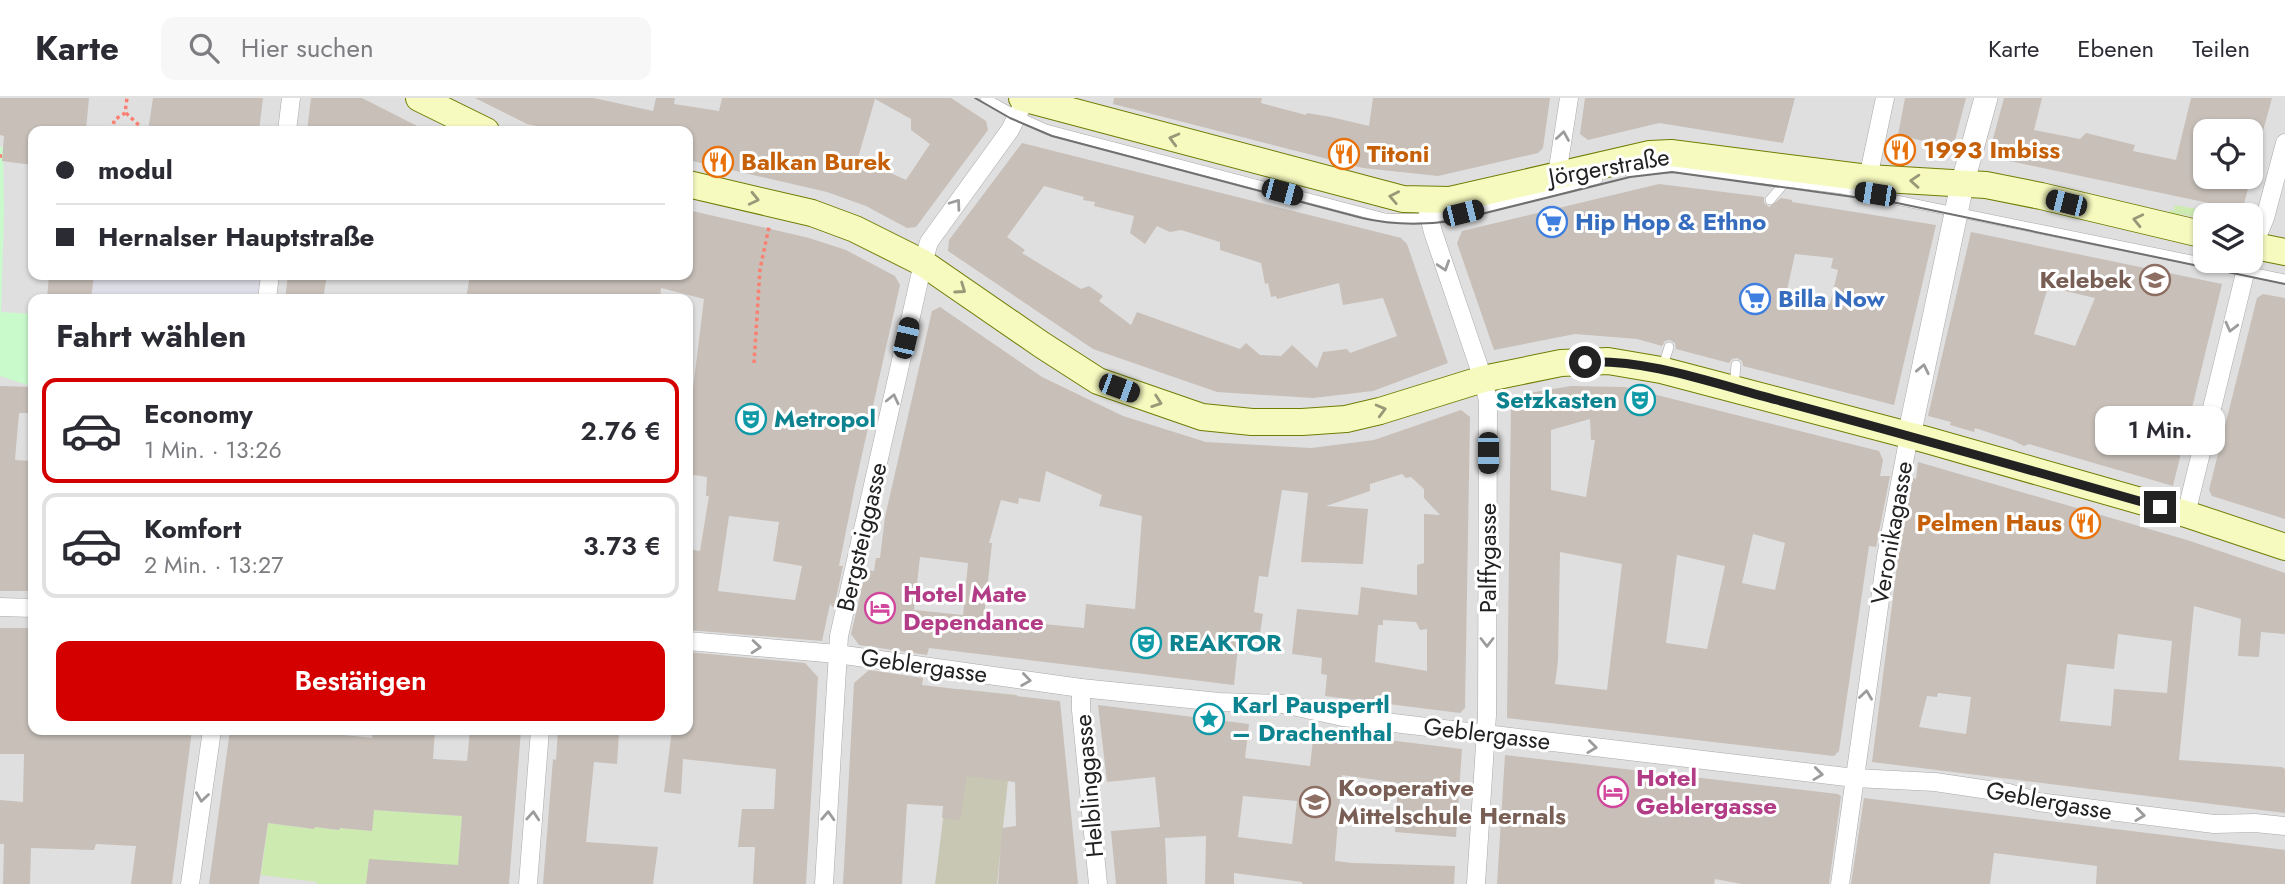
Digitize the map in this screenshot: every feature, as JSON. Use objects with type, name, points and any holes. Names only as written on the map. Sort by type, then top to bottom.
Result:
[{"type":"main road","points":[[419,98],[476,126]]},
{"type":"main road","name":"Jörgerstraße","points":[[1023,103],[1389,196],[1427,209],[1450,200],[1661,152],[1791,175],[1868,178],[1959,198],[1986,186],[2193,232]]},
{"type":"main road","points":[[693,185],[832,219],[923,263],[1098,381],[1202,417],[1252,422],[1346,419],[1483,379],[1561,363],[1665,359],[1735,377],[1909,436],[2186,514],[2285,547]]},
{"type":"main road","points":[[2263,254],[2285,252]]},
{"type":"street","points":[[288,126],[291,98]]},
{"type":"street","points":[[1557,175],[1569,98]]},
{"type":"street","points":[[1868,178],[1885,98]]},
{"type":"street","name":"Veronikagasse","points":[[1840,884],[1886,557],[1959,198],[1986,98]]},
{"type":"street","name":"Bergsteiggasse","points":[[824,884],[837,654],[923,263],[929,242],[1023,103]]},
{"type":"street","points":[[2263,223],[2285,143]]},
{"type":"street","name":"Palffygasse","points":[[1427,209],[1488,401],[1487,735],[1476,884]]},
{"type":"street","points":[[2186,514],[2245,273]]},
{"type":"street","points":[[0,607],[28,608]]},
{"type":"street","name":"Geblergasse","points":[[693,641],[837,654],[1081,688],[1219,702],[1283,705],[1343,717],[1854,778],[1936,782],[2009,793],[2038,802],[2214,824],[2255,823],[2285,826]]},
{"type":"street","name":"Helblinggasse","points":[[1081,688],[1098,884]]},
{"type":"street","points":[[190,884],[211,735]]},
{"type":"street","points":[[528,884],[540,735]]},
{"type":"lane","points":[[985,98],[1023,103]]},
{"type":"lane","points":[[1427,209],[1463,213],[1646,169],[1673,168],[1791,175],[1875,194],[1959,198],[2193,244]]},
{"type":"lane","points":[[1770,200],[1791,175]]},
{"type":"lane","points":[[2263,264],[2285,279]]},
{"type":"path","points":[[113,126],[114,120],[125,113],[127,98]]},
{"type":"path","points":[[125,113],[139,126]]},
{"type":"path","points":[[754,363],[760,269],[769,224]]},
{"type":"shaded area","points":[[0,98],[1665,98],[1659,123],[1727,133],[1735,98],[2285,98],[2285,884],[0,884]]},
{"type":"shaded area","points":[[93,280],[269,280],[268,294],[92,294]]},
{"type":"shaded area","points":[[959,689],[1017,695],[997,884],[935,884]]},
{"type":"green space","points":[[0,147],[3,147],[1,312],[28,314],[28,385],[0,376]]},
{"type":"green space","points":[[2175,205],[2193,208],[2193,217],[2180,214],[2178,218],[2169,216],[2170,210],[2174,210]]},
{"type":"green space","points":[[373,810],[462,816],[458,865],[366,884],[317,884],[261,875],[268,823],[314,829],[372,831]]},
{"type":"building","points":[[0,98],[89,98],[86,126],[28,126],[28,164],[2,161],[4,136],[0,135]]},
{"type":"building","points":[[153,98],[263,98],[260,126],[149,126]]},
{"type":"building","points":[[311,98],[362,98],[417,126],[308,126]]},
{"type":"building","points":[[475,98],[594,98],[653,111],[656,98],[675,98],[674,104],[719,111],[722,98],[951,98],[986,121],[988,130],[916,227],[907,228],[866,206],[827,192],[693,161],[693,126],[527,124]],"holes":[[[875,99],[911,119],[911,130],[930,144],[906,180],[858,158]]]},
{"type":"building","points":[[1114,98],[1262,98],[1261,103],[1306,115],[1331,117],[1369,126],[1373,98],[1550,98],[1543,148],[1538,153],[1438,176],[1363,168],[1113,104]]},
{"type":"building","points":[[1585,98],[1795,98],[1783,143],[1659,123],[1588,140],[1580,134]]},
{"type":"building","points":[[1905,98],[1966,98],[1953,148],[1898,135]]},
{"type":"building","points":[[2004,98],[2042,98],[2034,130],[2080,139],[2086,133],[2135,145],[2133,151],[2176,160],[2191,98],[2272,98],[2263,131],[2263,119],[2193,119],[2193,189],[2248,189],[2244,203],[2209,203],[1995,158],[1990,150]]},
{"type":"building","points":[[1022,143],[1401,238],[1407,244],[1448,363],[1373,391],[1313,398],[1217,392],[1093,349],[948,251],[949,240]],"holes":[[[1044,186],[1084,197],[1083,200],[1095,202],[1094,206],[1134,216],[1130,233],[1145,244],[1157,226],[1170,232],[1181,230],[1220,242],[1220,250],[1261,263],[1271,297],[1276,296],[1277,299],[1339,283],[1343,305],[1383,298],[1397,336],[1350,353],[1347,349],[1323,352],[1317,368],[1292,345],[1281,356],[1260,355],[1246,343],[1240,349],[1137,312],[1131,325],[1099,301],[1103,296],[1089,286],[1081,289],[1022,253],[1025,250],[1007,237]]]},
{"type":"building","points":[[1659,184],[1764,197],[1764,203],[1769,207],[1781,198],[1936,225],[1894,405],[1743,366],[1742,361],[1737,358],[1729,363],[1676,349],[1675,343],[1670,340],[1665,341],[1662,346],[1637,339],[1575,334],[1494,350],[1457,243],[1462,231]],"holes":[[[1795,254],[1833,258],[1831,268],[1838,270],[1830,304],[1787,290]]]},
{"type":"building","points":[[693,211],[809,238],[846,250],[895,276],[900,285],[855,486],[839,566],[843,566],[834,608],[830,604],[822,641],[693,630],[693,550],[700,551],[709,496],[706,496],[707,477],[693,475],[693,389],[704,299],[693,294],[661,288],[660,294],[467,294],[469,280],[693,280]],"holes":[[[729,516],[779,522],[773,561],[802,566],[795,600],[718,591]]]},
{"type":"building","points":[[1971,232],[2222,284],[2173,486],[2029,444],[2024,446],[1975,428],[1974,432],[1928,416]],"holes":[[[2048,287],[2095,298],[2075,346],[2034,334]]]},
{"type":"building","points":[[49,280],[93,280],[92,294],[47,294]]},
{"type":"building","points":[[287,280],[326,280],[324,294],[286,294]]},
{"type":"building","points":[[2263,294],[2285,298],[2285,519],[2212,496],[2209,490],[2257,298]]},
{"type":"building","points":[[940,307],[1042,377],[1123,416],[1206,442],[1311,448],[1374,440],[1461,410],[1470,417],[1465,708],[1460,713],[1325,696],[1327,675],[1321,674],[1322,658],[1292,654],[1297,609],[1358,615],[1361,587],[1417,595],[1417,565],[1424,563],[1424,514],[1440,515],[1424,498],[1424,489],[1411,477],[1406,478],[1402,474],[1370,484],[1370,491],[1326,506],[1368,509],[1363,564],[1301,562],[1308,493],[1282,490],[1268,577],[1259,576],[1254,612],[1263,614],[1259,640],[1239,637],[1234,685],[929,648],[927,655],[859,645],[851,634],[866,570],[874,571],[876,558],[880,558],[885,517],[932,311]],"holes":[[[1046,471],[1102,495],[1099,506],[1142,516],[1135,609],[1086,604],[1084,628],[984,618],[992,543],[989,543],[1001,500],[1018,504],[1019,498],[1040,502]],[[920,557],[968,563],[963,615],[914,610]],[[1383,620],[1416,622],[1420,630],[1427,629],[1427,671],[1375,662],[1378,625],[1383,625]]]},
{"type":"building","points":[[0,386],[28,387],[28,413],[19,413],[15,460],[28,461],[28,591],[0,591]]},
{"type":"building","points":[[1571,386],[1625,387],[1879,451],[1883,460],[1880,476],[1890,476],[1876,547],[1869,546],[1839,751],[1834,756],[1507,718],[1511,400],[1517,395]],"holes":[[[1590,419],[1591,440],[1595,440],[1586,497],[1551,490],[1551,430]],[[1753,534],[1785,543],[1775,590],[1742,583]],[[1560,552],[1622,564],[1607,690],[1555,684],[1558,661]],[[1677,555],[1725,566],[1707,649],[1666,643]]]},
{"type":"building","points":[[1918,462],[2187,540],[2285,573],[2285,634],[2261,632],[2259,657],[2238,656],[2241,619],[2194,606],[2179,760],[2282,767],[2285,769],[2285,813],[1872,762],[1899,550],[1913,478],[1916,479]],"holes":[[[2118,634],[2172,641],[2167,693],[2114,689],[2111,726],[2060,721],[2067,664],[2114,669]],[[1938,693],[1971,697],[1966,734],[1919,727],[1927,696],[1937,697]]]},
{"type":"building","points":[[0,628],[28,628],[28,735],[191,735],[172,884],[131,884],[136,846],[96,844],[94,850],[31,848],[30,884],[3,884],[4,844],[0,844],[0,800],[23,802],[24,754],[0,754]]},
{"type":"building","points":[[693,652],[805,663],[818,677],[806,884],[753,884],[755,847],[738,847],[742,809],[774,809],[776,769],[683,759],[681,794],[664,792],[671,735],[693,735]]},
{"type":"building","points":[[869,670],[923,678],[922,685],[1060,701],[1078,884],[998,884],[1002,828],[1016,826],[1015,782],[967,776],[960,820],[942,818],[943,806],[907,804],[902,884],[843,884],[854,683]]},
{"type":"building","points":[[1098,705],[1249,724],[1245,758],[1310,766],[1314,731],[1462,749],[1456,837],[1395,832],[1398,783],[1342,775],[1335,858],[1335,861],[1353,863],[1455,866],[1454,884],[1302,884],[1234,873],[1234,884],[1205,884],[1206,836],[1165,838],[1167,884],[1116,884],[1111,831],[1160,827],[1155,777],[1107,782]],"holes":[[[1243,796],[1297,801],[1292,844],[1238,837]]]},
{"type":"building","points":[[229,735],[344,735],[372,738],[372,735],[435,735],[433,759],[467,761],[470,735],[521,735],[509,884],[366,884],[369,859],[458,865],[462,816],[374,810],[372,831],[314,829],[268,823],[259,884],[209,884]]},
{"type":"building","points":[[558,735],[619,735],[617,764],[594,762],[586,842],[658,847],[653,884],[543,884],[553,759],[556,760]]},
{"type":"building","points":[[1505,755],[1838,794],[1841,796],[1829,884],[1742,884],[1715,879],[1714,884],[1497,884]]},
{"type":"building","points":[[1864,798],[2285,850],[2285,884],[2096,884],[2097,866],[1994,853],[1990,884],[1851,884]]},
{"type":"tram line","points":[[975,98],[1010,118],[1052,136],[1385,222],[1418,224],[1453,221],[1630,177],[1672,172],[1897,203],[2285,284]]},
{"type":"place","name":"1993 Imbiss","points":[[1900,150]]},
{"type":"place","name":"Titoni","points":[[1344,154]]},
{"type":"place","name":"Balkan Burek","points":[[718,162]]},
{"type":"place","name":"Hip Hop & Ethno","points":[[1552,222]]},
{"type":"place","name":"Kelebek","points":[[2155,280]]},
{"type":"place","name":"Billa Now","points":[[1755,299]]},
{"type":"place","name":"Setzkasten","points":[[1640,400]]},
{"type":"place","name":"Metropol","points":[[751,419]]},
{"type":"place","name":"Pelmen Haus","points":[[2085,523]]},
{"type":"place","name":"Hotel Mate Dependance","points":[[880,608]]},
{"type":"place","name":"REAKTOR","points":[[1146,643]]},
{"type":"place","name":"Karl Pauspertl – Drachenthal","points":[[1209,719]]},
{"type":"place","name":"Hotel Geblergasse","points":[[1613,792]]},
{"type":"place","name":"Kooperative Mittelschule Hernals","points":[[1315,802]]},
{"type":"route","points":[[1585,362],[1608,361],[1661,370],[1886,429],[2160,507]]}]
